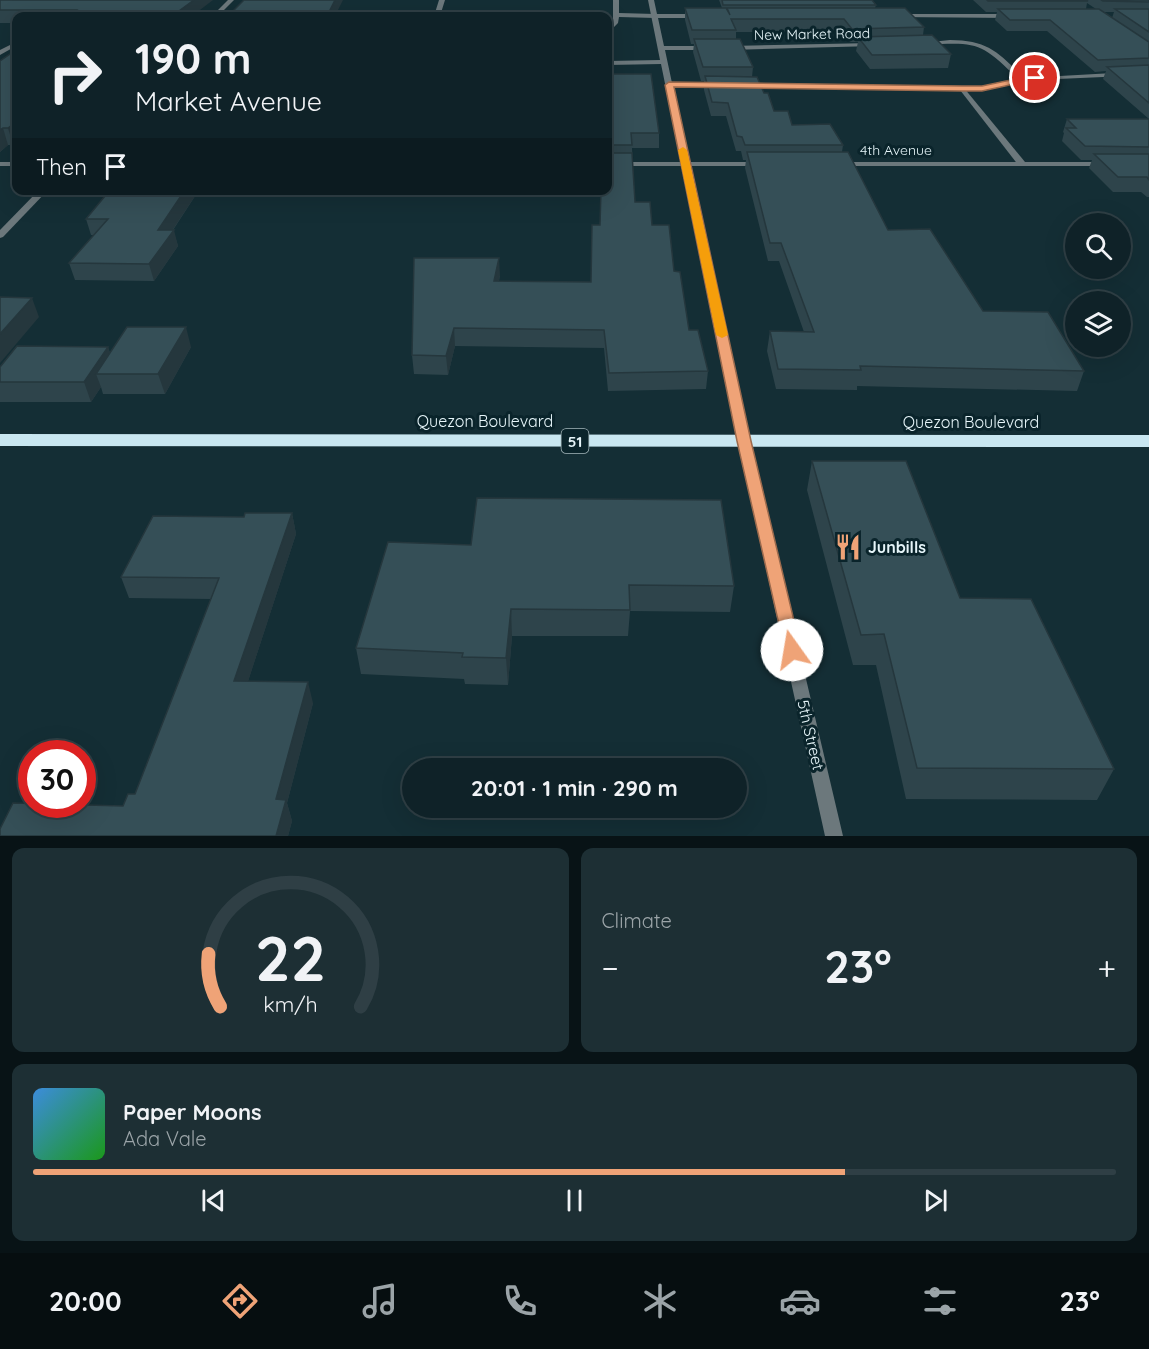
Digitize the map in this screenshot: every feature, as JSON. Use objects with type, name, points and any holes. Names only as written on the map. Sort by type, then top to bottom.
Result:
[{"type":"highway","name":"Quezon Boulevard","points":[[0,440],[1149,441]]},
{"type":"street","points":[[219,12],[231,0]]},
{"type":"street","points":[[612,26],[616,22],[616,0]]},
{"type":"street","name":"5th Street","points":[[651,0],[744,441],[834,836]]},
{"type":"street","points":[[617,15],[715,16]]},
{"type":"street","points":[[895,16],[1026,16]]},
{"type":"street","points":[[922,43],[982,45],[990,49],[1022,80]]},
{"type":"street","name":"New Market Road","points":[[662,48],[799,48],[877,45]]},
{"type":"street","points":[[612,63],[664,62]]},
{"type":"street","points":[[738,86],[962,89],[991,87],[1022,80],[1149,73]]},
{"type":"street","points":[[669,85],[726,86]]},
{"type":"street","points":[[962,89],[1022,164]]},
{"type":"street","points":[[612,164],[767,164]]},
{"type":"street","name":"4th Avenue","points":[[825,164],[1114,164]]},
{"type":"street","points":[[0,235],[39,195]]},
{"type":"building","points":[[0,0],[194,0],[178,12],[0,10]]},
{"type":"building","points":[[244,0],[335,0],[329,12],[232,12]]},
{"type":"building","points":[[722,0],[872,0],[876,5],[723,5]]},
{"type":"building","points":[[1086,0],[1088,1],[988,1]]},
{"type":"building","points":[[1101,0],[1149,0],[1149,2],[1103,1]]},
{"type":"building","points":[[685,8],[726,8],[730,15],[727,8],[905,8],[924,27],[852,29],[844,19],[731,19],[736,30],[692,30]]},
{"type":"building","points":[[998,9],[1099,9],[1149,42],[1149,58],[1098,60],[1050,20],[1010,20]]},
{"type":"building","points":[[1115,9],[1149,9],[1149,32]]},
{"type":"building","points":[[932,35],[951,54],[872,55],[858,37]]},
{"type":"building","points":[[694,39],[740,39],[753,67],[703,67]]},
{"type":"building","points":[[12,53],[12,125],[0,130],[0,61]]},
{"type":"building","points":[[1149,65],[1149,103],[1107,67]]},
{"type":"building","points":[[612,74],[651,74],[659,133],[631,133],[632,145],[612,145]]},
{"type":"building","points":[[705,76],[757,77],[764,93],[768,93],[774,111],[788,111],[792,125],[830,124],[843,145],[745,145],[742,137],[737,136],[728,103],[712,102]]},
{"type":"building","points":[[1067,119],[1149,119],[1149,147],[1085,146],[1066,128],[1076,128]]},
{"type":"building","points":[[747,152],[848,152],[888,230],[930,229],[983,311],[1048,312],[1065,340],[1065,357],[1075,357],[1084,371],[860,366],[861,370],[778,369],[770,331],[814,332],[781,243],[770,243]]},
{"type":"building","points":[[612,153],[632,153],[635,202],[650,202],[652,225],[669,225],[674,271],[680,272],[689,330],[698,330],[708,371],[609,373],[604,330],[454,328],[446,356],[412,355],[414,258],[499,258],[494,281],[591,282],[592,225],[600,225],[601,195],[612,195]]},
{"type":"building","points":[[1094,154],[1149,154],[1149,180],[1147,177],[1118,177]]},
{"type":"building","points":[[106,195],[182,195],[158,230],[174,230],[149,264],[69,263],[108,219],[86,219]]},
{"type":"building","points":[[0,297],[32,298],[0,334]]},
{"type":"building","points":[[127,327],[186,327],[158,374],[96,374]]},
{"type":"building","points":[[17,346],[108,347],[84,382],[0,382],[0,367]]},
{"type":"building","points":[[812,461],[906,461],[960,598],[1031,599],[1114,769],[917,768],[884,634],[861,635]]},
{"type":"building","points":[[477,498],[721,500],[734,586],[629,585],[630,610],[511,609],[506,658],[462,657],[463,653],[356,648],[388,542],[471,545]]},
{"type":"building","points":[[245,513],[292,513],[234,681],[308,682],[276,799],[286,800],[276,836],[0,836],[0,829],[13,803],[18,803],[18,818],[96,818],[96,805],[123,806],[128,794],[135,794],[219,578],[121,577],[153,516],[244,517]]},
{"type":"slow traffic","points":[[683,150],[722,335]]},
{"type":"place","name":"Junbills","points":[[848,547]]},
{"type":"route","points":[[792,650],[744,441],[669,85],[962,89],[982,88],[1035,78]]}]
